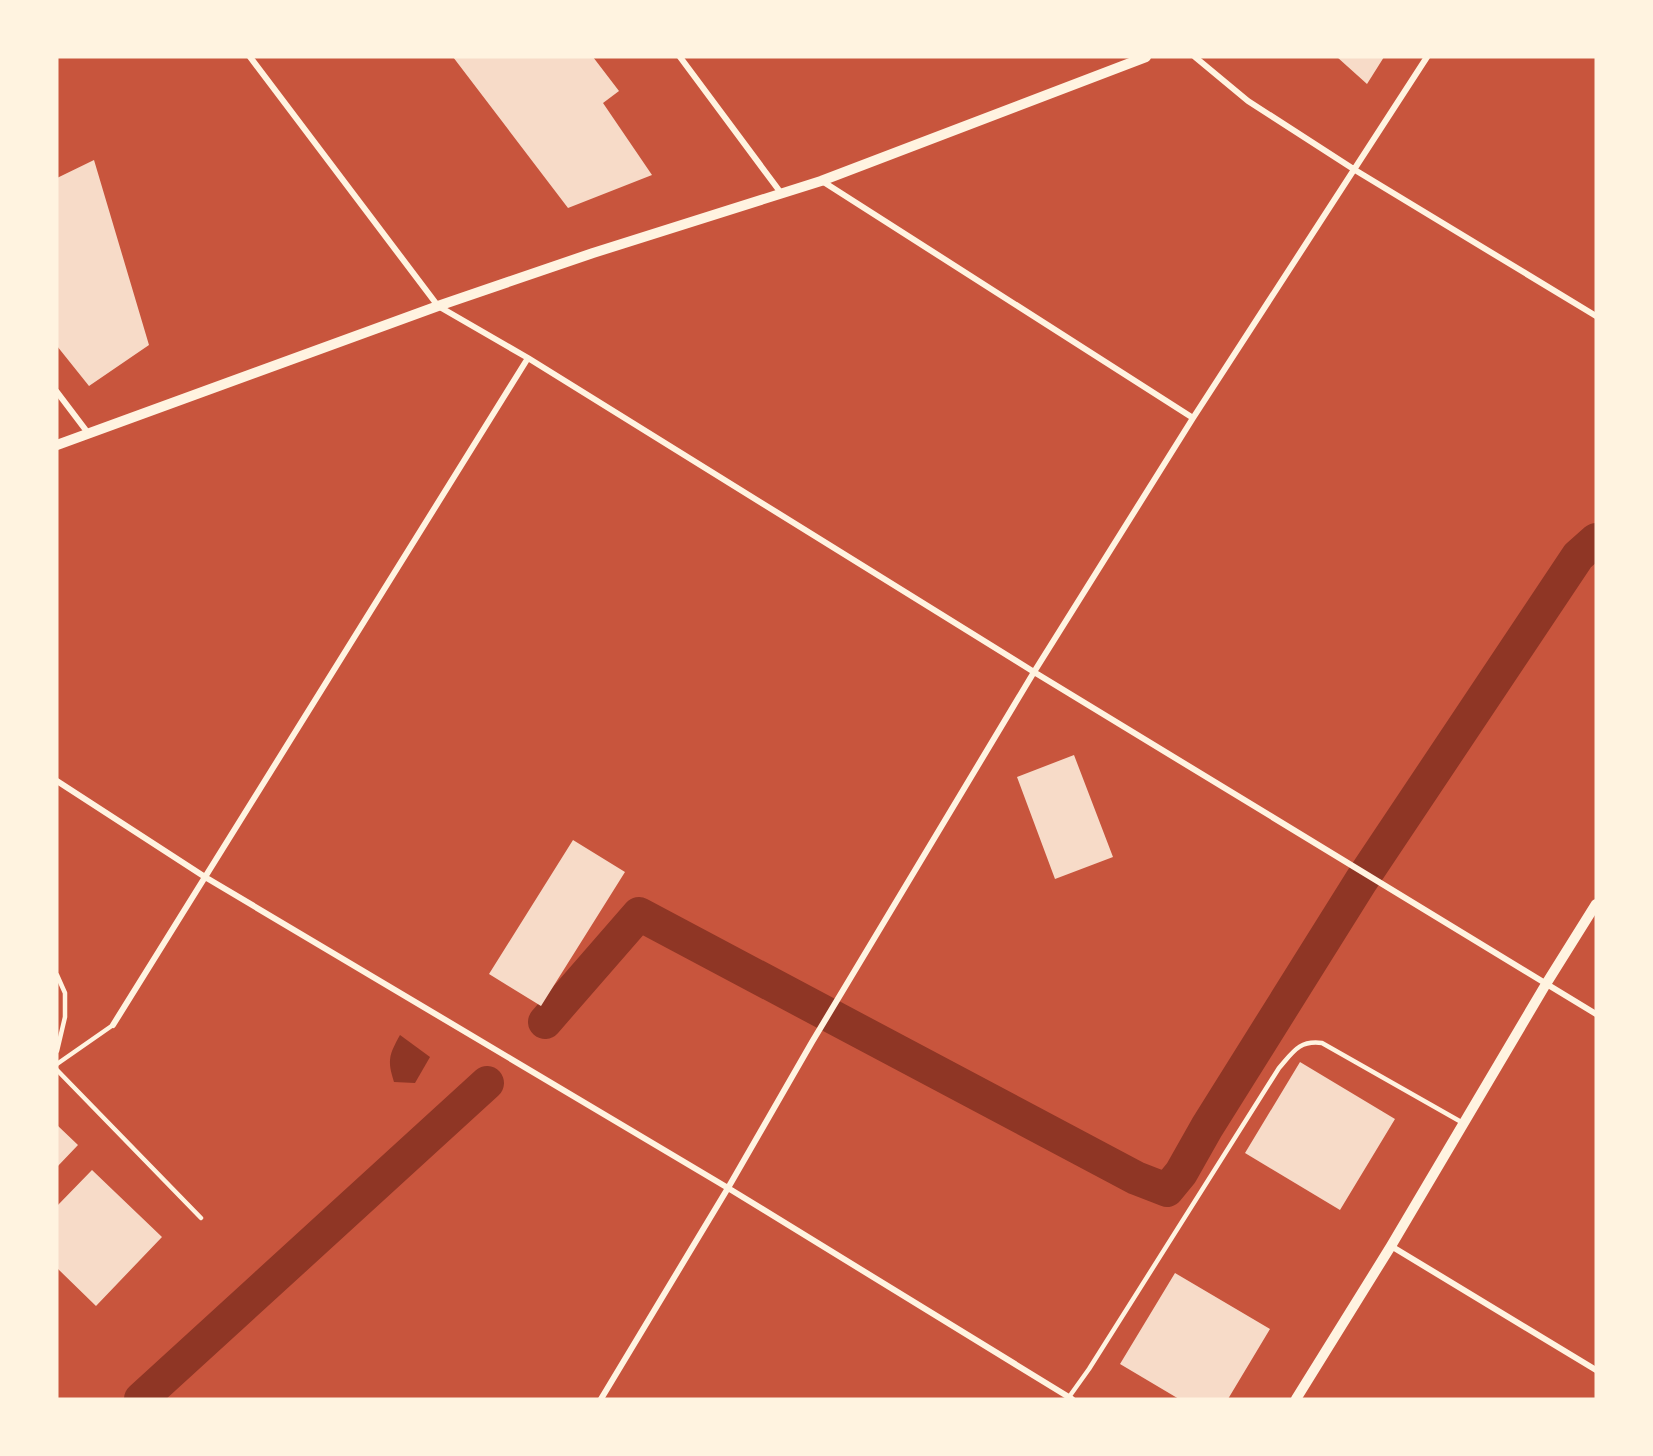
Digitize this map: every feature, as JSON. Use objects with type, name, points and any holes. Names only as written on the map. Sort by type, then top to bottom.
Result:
[{"type":"street","points":[[250,57],[438,306],[528,357],[1034,672],[1596,1014]]},
{"type":"street","points":[[680,57],[781,193]]},
{"type":"street","points":[[57,445],[438,306],[821,181],[1146,57]]},
{"type":"street","points":[[1195,57],[1248,101],[1355,170],[1596,316]]},
{"type":"street","points":[[601,1399],[1034,672],[1192,418],[1427,57]]},
{"type":"street","points":[[821,181],[1192,418]]},
{"type":"street","points":[[113,1025],[528,357]]},
{"type":"street","points":[[57,392],[88,433]]},
{"type":"street","points":[[57,781],[205,877],[728,1188],[1070,1398]]},
{"type":"street","points":[[1296,1399],[1391,1246],[1596,904]]},
{"type":"street","points":[[1391,1246],[1596,1370]]},
{"type":"lane","points":[[57,975],[65,993],[65,1017],[57,1051]]},
{"type":"lane","points":[[57,1064],[113,1025]]},
{"type":"lane","points":[[1070,1398],[1279,1068],[1296,1049],[1311,1042],[1322,1043],[1464,1123]]},
{"type":"lane","points":[[57,1070],[201,1218]]},
{"type":"shaded area","points":[[400,1035],[430,1057],[415,1083],[394,1082],[390,1058]]},
{"type":"building","points":[[453,57],[593,57],[619,91],[603,103],[652,175],[568,208]]},
{"type":"building","points":[[1337,57],[1384,57],[1367,84]]},
{"type":"building","points":[[94,160],[149,345],[89,386],[57,346],[57,178]]},
{"type":"building","points":[[1074,755],[1113,857],[1055,879],[1017,777]]},
{"type":"building","points":[[573,840],[625,872],[541,1006],[489,974]]},
{"type":"building","points":[[1300,1062],[1395,1119],[1340,1210],[1245,1153]]},
{"type":"building","points":[[57,1125],[78,1145],[57,1167]]},
{"type":"building","points":[[92,1170],[162,1237],[96,1306],[57,1268],[57,1206]]},
{"type":"building","points":[[1175,1273],[1270,1329],[1228,1399],[1179,1399],[1120,1364]]},
{"type":"waterway","points":[[545,1022],[639,914],[1136,1178],[1167,1190],[1181,1173],[1207,1127],[1361,881],[1578,556],[1596,540]]},
{"type":"waterway","points":[[141,1399],[487,1083]]}]
